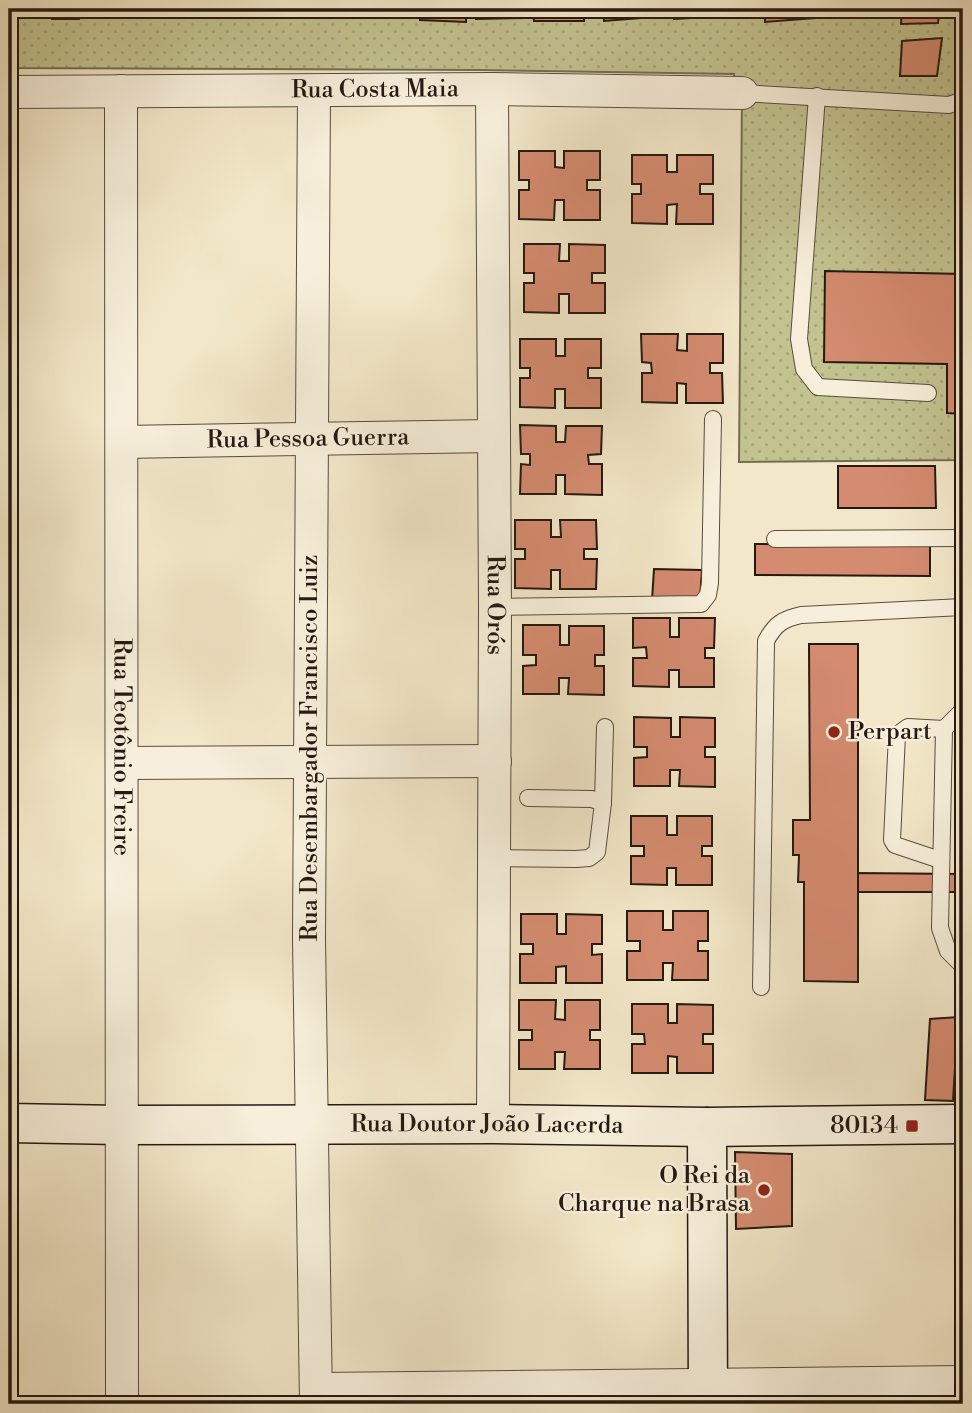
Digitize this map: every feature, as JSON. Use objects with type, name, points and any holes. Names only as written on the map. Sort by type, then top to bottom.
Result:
[{"type":"main road","name":"Rua Doutor João Lacerda","points":[[9,1123],[707,1127],[963,1124]]},
{"type":"main road","points":[[707,1127],[708,1395]]},
{"type":"street","name":"Rua Costa Maia","points":[[9,92],[492,89],[743,93]]},
{"type":"street","name":"Rua Orós","points":[[492,89],[495,607],[493,1124]]},
{"type":"street","name":"Rua Teotônio Freire","points":[[121,91],[122,1404]]},
{"type":"street","name":"Rua Desembargador Francisco Luiz","points":[[314,91],[311,1124],[316,1397]]},
{"type":"street","name":"Rua Pessoa Guerra","points":[[122,442],[493,436]]},
{"type":"street","points":[[123,764],[495,761]]},
{"type":"street","points":[[316,1397],[708,1395],[963,1382]]},
{"type":"lane","points":[[743,93],[949,105],[963,100]]},
{"type":"lane","points":[[817,96],[799,339],[804,369],[818,387],[928,393]]},
{"type":"lane","points":[[495,607],[701,604],[708,595],[710,583],[713,419]]},
{"type":"lane","points":[[775,539],[963,538]]},
{"type":"lane","points":[[761,987],[766,641],[774,627],[785,619],[801,615],[963,607]]},
{"type":"lane","points":[[963,710],[944,729],[940,860],[940,928],[948,951],[963,966]]},
{"type":"lane","points":[[494,858],[589,858],[597,852],[603,803],[605,727]]},
{"type":"lane","points":[[940,860],[895,845],[892,840],[897,735],[908,727],[944,729]]},
{"type":"lane","points":[[528,798],[592,799],[603,803]]},
{"type":"green space","points":[[9,9],[963,9],[963,460],[739,462],[742,93],[734,82],[734,74],[9,68]]},
{"type":"building","points":[[53,9],[80,9],[79,19],[52,19]]},
{"type":"building","points":[[420,9],[466,9],[466,22],[420,20]]},
{"type":"building","points":[[476,9],[525,9],[525,18],[476,19]]},
{"type":"building","points":[[533,9],[584,9],[584,21],[534,21]]},
{"type":"building","points":[[604,9],[653,9],[653,17],[604,21]]},
{"type":"building","points":[[675,9],[727,9],[727,16],[674,19]]},
{"type":"building","points":[[765,9],[815,9],[815,18],[765,22]]},
{"type":"building","points":[[836,9],[885,9],[885,14],[836,17]]},
{"type":"building","points":[[902,9],[940,9],[938,23],[901,24]]},
{"type":"building","points":[[942,38],[937,76],[900,76],[902,41]]},
{"type":"building","points":[[519,151],[555,151],[555,167],[564,168],[564,151],[600,151],[600,180],[587,180],[587,190],[600,190],[600,220],[564,220],[564,200],[555,200],[554,220],[519,219],[519,190],[529,190],[529,180],[519,180]]},
{"type":"building","points":[[632,155],[667,155],[667,172],[677,172],[677,155],[713,155],[713,184],[700,184],[700,194],[713,194],[713,224],[676,224],[677,204],[667,205],[667,224],[632,223],[632,194],[641,194],[641,184],[632,184]]},
{"type":"building","points":[[524,244],[560,244],[559,261],[569,261],[569,244],[605,245],[605,273],[592,273],[592,283],[605,283],[605,313],[569,313],[569,294],[559,294],[559,313],[524,312],[524,283],[534,283],[534,273],[524,273]]},
{"type":"building","points":[[825,271],[963,274],[963,414],[947,413],[947,364],[824,362]]},
{"type":"building","points":[[641,334],[678,334],[677,350],[687,351],[687,334],[723,334],[723,363],[710,363],[710,373],[722,373],[723,403],[686,403],[686,384],[677,383],[677,403],[642,402],[642,373],[652,373],[651,363],[642,362]]},
{"type":"building","points":[[520,339],[556,339],[556,356],[565,356],[565,339],[601,339],[601,368],[588,368],[588,378],[601,378],[601,408],[565,408],[565,389],[555,389],[555,408],[520,407],[520,378],[530,378],[530,368],[520,368]]},
{"type":"building","points":[[520,425],[556,426],[556,442],[565,442],[566,426],[602,426],[601,454],[588,455],[589,464],[602,464],[602,495],[565,494],[565,475],[556,475],[556,494],[520,494],[521,464],[530,465],[530,454],[521,454]]},
{"type":"building","points":[[838,466],[935,466],[936,508],[838,508]]},
{"type":"building","points":[[515,520],[551,520],[551,537],[561,537],[560,520],[596,520],[597,549],[584,549],[584,559],[597,559],[596,589],[560,589],[560,570],[551,570],[551,589],[515,588],[515,559],[525,559],[525,549],[515,549]]},
{"type":"building","points":[[755,544],[930,546],[930,576],[755,575]]},
{"type":"building","points":[[654,569],[702,570],[700,600],[652,600]]},
{"type":"building","points":[[633,618],[670,618],[670,637],[679,637],[679,618],[715,618],[714,648],[705,648],[705,658],[714,658],[714,687],[679,687],[679,670],[669,670],[669,687],[633,686],[633,658],[647,658],[646,647],[633,648]]},
{"type":"building","points":[[523,625],[560,625],[560,645],[569,645],[569,626],[604,626],[604,655],[595,655],[595,666],[604,666],[604,695],[568,694],[569,678],[559,678],[559,694],[523,694],[523,666],[536,665],[536,655],[523,655]]},
{"type":"building","name":"Perpart","points":[[809,644],[858,644],[858,982],[804,981],[804,882],[798,882],[799,855],[793,855],[793,820],[810,820]]},
{"type":"building","points":[[634,717],[671,718],[671,737],[680,737],[680,717],[715,718],[715,747],[705,747],[705,757],[715,757],[715,787],[679,786],[680,770],[670,770],[670,786],[634,786],[634,758],[647,757],[647,747],[634,747]]},
{"type":"building","points":[[631,816],[667,816],[667,835],[677,835],[677,816],[712,816],[712,846],[702,846],[702,856],[712,856],[712,885],[676,885],[676,868],[667,868],[667,885],[631,884],[631,856],[644,856],[644,846],[631,846]]},
{"type":"building","points":[[858,873],[963,874],[963,892],[858,892]]},
{"type":"building","points":[[627,911],[663,911],[663,930],[673,930],[673,911],[708,911],[708,941],[698,941],[698,951],[708,951],[708,980],[672,980],[673,963],[663,963],[663,980],[627,980],[627,951],[640,951],[640,941],[627,941]]},
{"type":"building","points":[[521,914],[557,914],[557,934],[566,934],[566,914],[602,915],[602,944],[592,944],[592,955],[602,954],[602,983],[566,983],[566,966],[556,967],[556,983],[520,983],[520,954],[533,954],[533,944],[521,944]]},
{"type":"building","points":[[519,1000],[556,1000],[555,1019],[565,1020],[565,1000],[600,1000],[600,1030],[590,1030],[590,1040],[600,1040],[600,1069],[564,1069],[565,1052],[555,1052],[555,1069],[519,1069],[519,1040],[532,1040],[532,1030],[519,1030]]},
{"type":"building","points":[[632,1004],[668,1004],[668,1023],[677,1023],[677,1004],[713,1005],[713,1034],[703,1034],[703,1044],[713,1044],[713,1073],[677,1073],[677,1057],[668,1056],[668,1073],[632,1073],[632,1044],[645,1044],[644,1034],[632,1034]]},
{"type":"building","points":[[958,1017],[953,1101],[925,1100],[930,1019]]},
{"type":"building","name":"O Rei da Charque na Brasa","points":[[735,1152],[792,1154],[792,1226],[736,1229]]},
{"type":"place","name":"Perpart","points":[[834,732]]},
{"type":"place","name":"80134","points":[[912,1126]]},
{"type":"place","name":"O Rei da Charque na Brasa","points":[[764,1190]]}]
